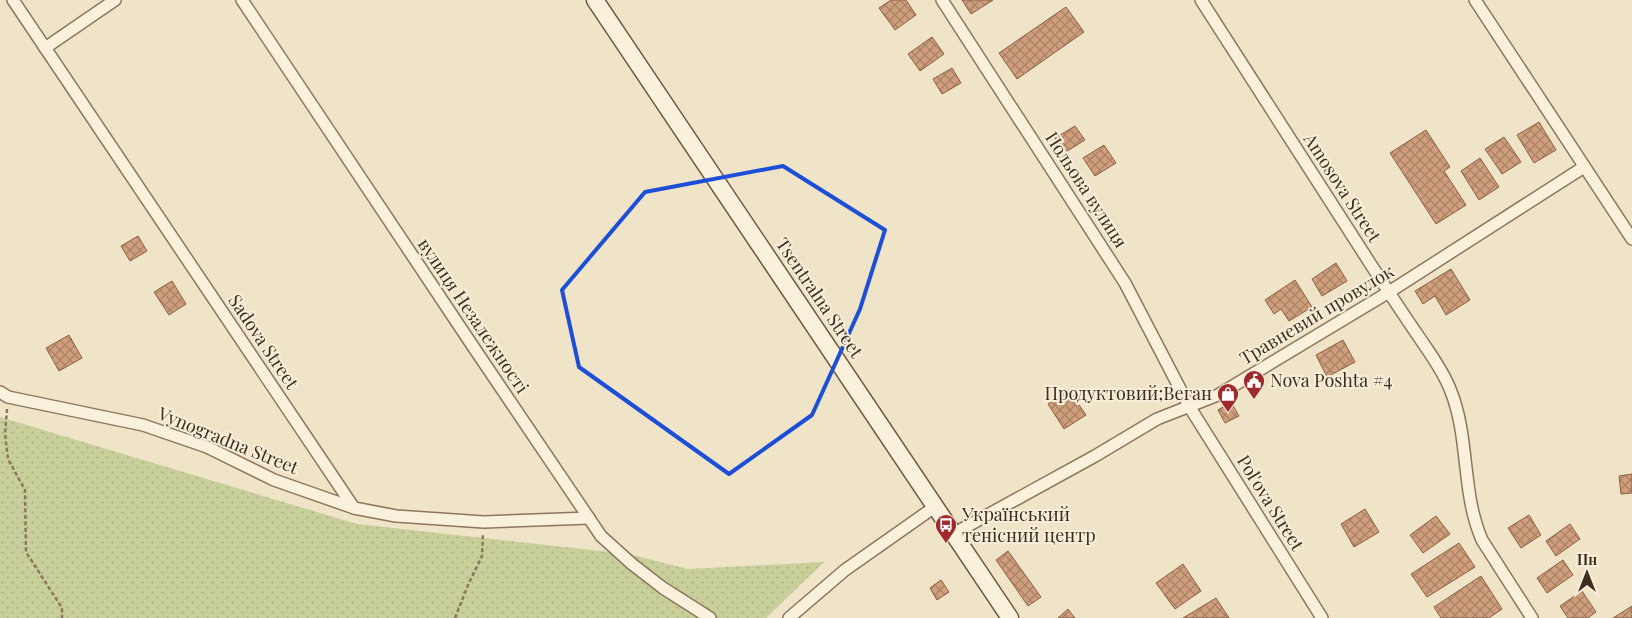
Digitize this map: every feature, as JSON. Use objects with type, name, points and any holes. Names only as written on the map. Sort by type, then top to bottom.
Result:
[{"type":"main road","name":"Tsentralna Street","points":[[596,0],[1010,618]]},
{"type":"street","name":"Sadova Street","points":[[14,0],[354,508]]},
{"type":"street","points":[[46,48],[115,0]]},
{"type":"street","name":"вулиця Незалежності","points":[[242,0],[600,536],[663,588],[710,618]]},
{"type":"street","name":"Польова вулиця","points":[[942,0],[1125,283],[1189,406]]},
{"type":"street","name":"Amosova Street","points":[[1201,0],[1450,387],[1461,430],[1476,528],[1532,618]]},
{"type":"street","points":[[1475,0],[1632,239]]},
{"type":"street","name":"Травневий провулок","points":[[954,534],[1095,456],[1157,419],[1218,395],[1389,292],[1584,167]]},
{"type":"street","name":"Vynogradna Street","points":[[4,394],[143,425],[207,448],[274,480],[354,508]]},
{"type":"street","name":"Pol'ova Street","points":[[1189,406],[1322,618]]},
{"type":"street","points":[[789,618],[845,570],[936,506]]},
{"type":"street","points":[[354,508],[396,516],[484,522],[589,518]]},
{"type":"path","points":[[4,394],[8,459],[25,490],[26,552],[62,608],[62,618]]},
{"type":"path","points":[[455,618],[482,556],[484,522]]},
{"type":"highlighted area","points":[[783,166],[885,230],[860,309],[812,415],[729,474],[579,367],[562,290],[645,192]]},
{"type":"green space","points":[[0,417],[357,524],[628,554],[688,569],[824,562],[766,618],[0,618]]},
{"type":"building","points":[[891,0],[906,0],[916,15],[895,30],[879,8]]},
{"type":"building","points":[[962,0],[993,0],[971,14]]},
{"type":"building","points":[[1066,7],[1084,32],[1017,79],[999,53]]},
{"type":"building","points":[[932,37],[944,54],[920,71],[908,54]]},
{"type":"building","points":[[952,68],[961,83],[942,94],[933,79]]},
{"type":"building","points":[[1539,122],[1556,150],[1534,163],[1517,135]]},
{"type":"building","points":[[1075,126],[1085,140],[1064,153],[1055,138]]},
{"type":"building","points":[[1426,130],[1450,167],[1444,171],[1466,205],[1436,224],[1390,153]]},
{"type":"building","points":[[1504,137],[1521,162],[1502,174],[1485,149]]},
{"type":"building","points":[[1104,145],[1116,163],[1095,176],[1083,158]]},
{"type":"building","points":[[1480,158],[1499,187],[1479,200],[1461,171]]},
{"type":"building","points":[[138,236],[147,251],[130,261],[121,246]]},
{"type":"building","points":[[1336,263],[1347,281],[1322,296],[1312,279]]},
{"type":"building","points":[[1451,269],[1470,300],[1446,315],[1435,296],[1423,304],[1415,291]]},
{"type":"building","points":[[1295,280],[1312,307],[1289,321],[1281,309],[1274,314],[1265,300]]},
{"type":"building","points":[[172,281],[186,304],[169,315],[154,292]]},
{"type":"building","points":[[69,335],[82,358],[59,371],[46,348]]},
{"type":"building","points":[[1343,340],[1355,362],[1327,377],[1316,355]]},
{"type":"building","points":[[1069,390],[1086,415],[1064,429],[1048,404]]},
{"type":"building","name":"Продуктовий;Веган","points":[[1231,402],[1239,416],[1225,423],[1218,410]]},
{"type":"building","points":[[1632,474],[1632,493],[1621,494],[1619,476]]},
{"type":"building","points":[[1365,509],[1379,532],[1354,547],[1341,524]]},
{"type":"building","points":[[1529,515],[1541,535],[1521,548],[1508,528]]},
{"type":"building","points":[[1436,516],[1450,534],[1423,553],[1410,535]]},
{"type":"building","points":[[1570,524],[1580,539],[1556,556],[1546,541]]},
{"type":"building","points":[[1459,543],[1475,567],[1427,597],[1411,574]]},
{"type":"building","points":[[1008,551],[1041,597],[1028,606],[996,560]]},
{"type":"building","points":[[1563,560],[1573,575],[1547,593],[1537,578]]},
{"type":"building","points":[[1183,564],[1201,591],[1175,609],[1156,583]]},
{"type":"building","points":[[1481,576],[1502,609],[1489,618],[1441,618],[1434,607]]},
{"type":"building","points":[[941,580],[949,592],[937,600],[930,588]]},
{"type":"building","points":[[1582,591],[1596,612],[1588,618],[1568,618],[1560,606]]},
{"type":"building","points":[[1216,598],[1229,618],[1183,618]]},
{"type":"building","points":[[1632,606],[1632,618],[1613,618]]},
{"type":"building","points":[[1068,609],[1075,618],[1058,618]]},
{"type":"place","name":"Nova Poshta #4","points":[[1254,400]]},
{"type":"place","name":"Продуктовий;Веган","points":[[1228,413]]},
{"type":"place","name":"Український тенісний центр","points":[[946,544]]}]
